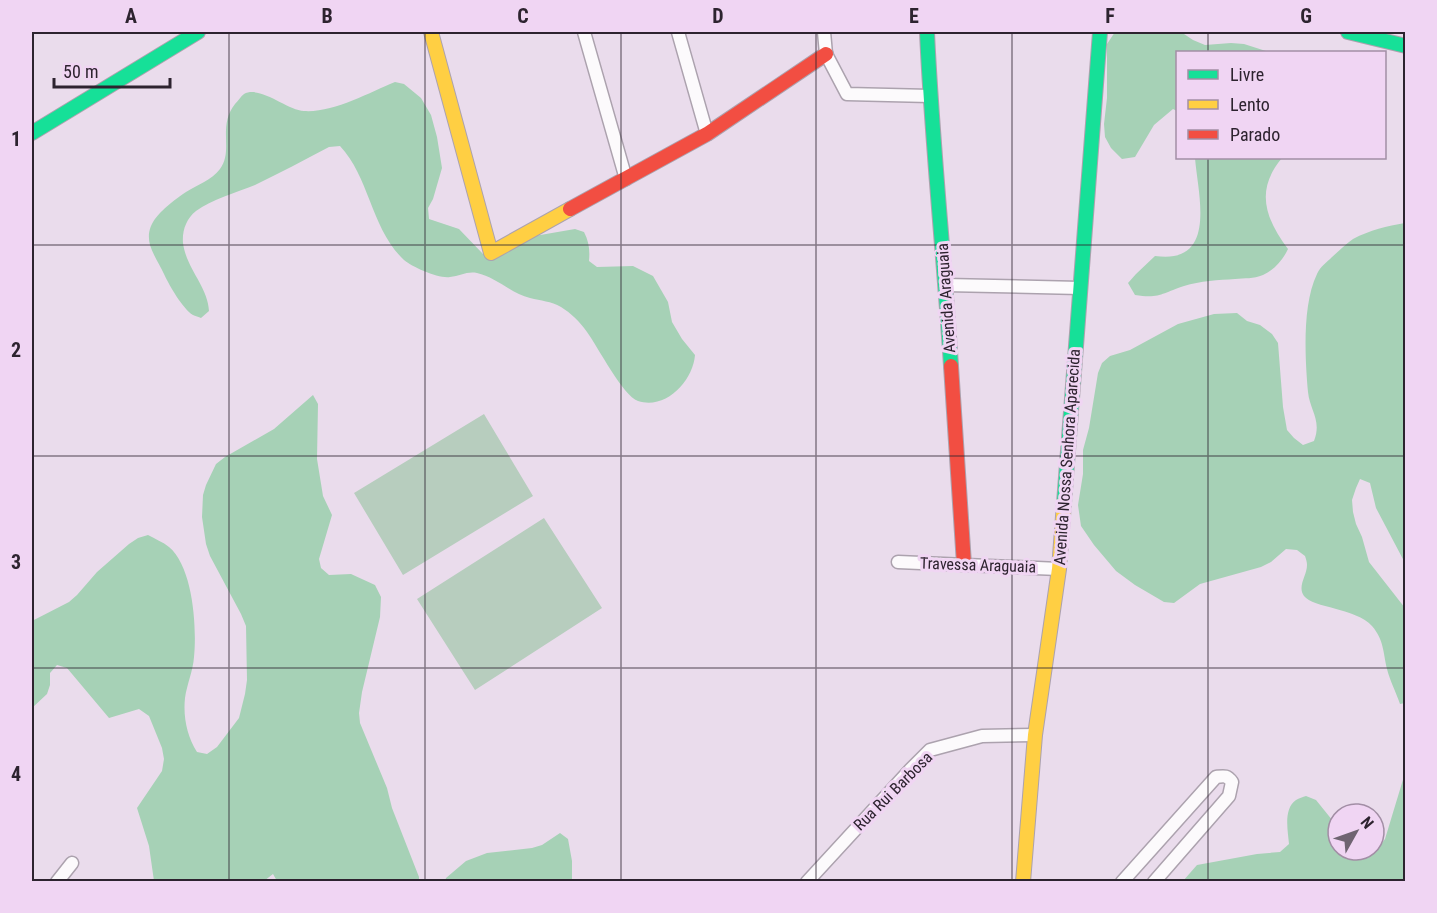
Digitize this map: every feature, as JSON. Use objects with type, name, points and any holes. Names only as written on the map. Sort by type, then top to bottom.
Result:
[{"type":"street","points":[[32,133],[198,32]]},
{"type":"street","points":[[431,32],[491,253],[707,134],[826,54]]},
{"type":"street","points":[[584,32],[626,179]]},
{"type":"street","points":[[678,32],[707,134]]},
{"type":"street","points":[[824,32],[826,54],[847,94],[930,96]]},
{"type":"street","name":"Avenida Araguaia","points":[[927,32],[964,564]]},
{"type":"street","name":"Avenida Nossa Senhora Aparecida","points":[[1023,882],[1035,735],[1059,568],[1100,32]]},
{"type":"street","points":[[1353,32],[1406,46]]},
{"type":"street","points":[[946,285],[1080,288]]},
{"type":"street","name":"Travessa Araguaia","points":[[898,562],[1059,568]]},
{"type":"street","name":"Rua Rui Barbosa","points":[[807,882],[930,750],[982,736],[1035,735]]},
{"type":"street","points":[[1122,882],[1216,777],[1229,777],[1233,782],[1229,796],[1154,882]]},
{"type":"street","points":[[57,882],[72,863]]},
{"type":"green space","points":[[1115,32],[1181,32],[1205,45],[1244,44],[1266,51],[1176,51],[1176,110],[1173,109],[1154,125],[1135,157],[1122,159],[1111,148],[1105,137],[1107,44]]},
{"type":"green space","points":[[395,82],[404,84],[421,98],[431,115],[437,137],[442,168],[428,208],[429,219],[459,229],[483,254],[523,238],[575,229],[584,232],[589,246],[589,261],[597,267],[633,266],[653,276],[668,302],[672,322],[695,355],[689,374],[676,391],[668,397],[648,403],[632,397],[618,381],[581,325],[557,305],[523,296],[477,273],[445,277],[426,272],[408,263],[393,248],[384,234],[358,173],[340,146],[329,147],[255,185],[209,203],[193,214],[185,225],[183,243],[188,261],[205,294],[209,311],[201,318],[185,308],[153,252],[149,232],[157,216],[166,207],[184,193],[209,179],[220,169],[226,154],[227,121],[235,104],[242,96],[250,92],[258,93],[297,110],[315,111],[338,106]]},
{"type":"green space","points":[[1195,159],[1281,159],[1268,181],[1266,193],[1269,215],[1288,249],[1281,261],[1267,273],[1259,276],[1196,283],[1156,296],[1135,295],[1128,283],[1155,256],[1175,256],[1188,250],[1196,239],[1200,224]]},
{"type":"green space","points":[[1405,223],[1405,563],[1376,508],[1370,483],[1360,479],[1352,500],[1356,524],[1369,562],[1405,608],[1405,703],[1400,704],[1376,631],[1356,615],[1316,603],[1304,596],[1302,585],[1307,563],[1305,556],[1297,550],[1286,549],[1261,567],[1200,584],[1174,603],[1164,602],[1116,571],[1081,526],[1078,505],[1083,474],[1083,450],[1102,363],[1110,356],[1130,350],[1178,324],[1214,314],[1237,313],[1272,334],[1278,343],[1287,430],[1303,445],[1314,441],[1317,427],[1308,392],[1306,332],[1309,301],[1317,274],[1353,239],[1379,229]]},
{"type":"green space","points":[[313,395],[318,404],[317,459],[323,496],[332,515],[319,559],[321,568],[329,575],[351,574],[375,585],[381,597],[380,617],[362,692],[360,723],[387,788],[419,881],[277,881],[273,874],[264,881],[154,881],[149,846],[137,808],[162,771],[164,759],[149,716],[139,709],[109,718],[67,668],[57,665],[50,673],[47,694],[32,708],[32,621],[69,602],[97,572],[138,538],[148,535],[167,545],[177,556],[183,568],[194,614],[194,657],[186,693],[186,726],[197,752],[207,754],[217,747],[239,718],[245,694],[246,626],[206,544],[202,517],[203,495],[216,464],[274,429]]},
{"type":"green space","points":[[484,414],[533,496],[403,575],[354,493]]},
{"type":"green space","points":[[544,518],[602,608],[475,690],[417,599]]},
{"type":"green space","points":[[1405,773],[1405,881],[1183,881],[1197,865],[1280,852],[1289,844],[1287,820],[1289,809],[1296,800],[1306,796],[1316,800],[1326,812],[1326,862],[1386,862],[1386,836]]},
{"type":"green space","points":[[560,833],[568,839],[572,861],[572,881],[445,881],[466,861],[487,853],[532,848],[542,845]]},
{"type":"traffic: fast","points":[[32,133],[198,32]]},
{"type":"traffic: fast","points":[[927,32],[951,366]]},
{"type":"traffic: fast","points":[[1064,503],[1100,32]]},
{"type":"traffic: fast","points":[[1348,32],[1406,46]]},
{"type":"traffic: slow","points":[[431,32],[491,253],[570,209]]},
{"type":"traffic: slow","points":[[1023,882],[1035,735],[1059,569],[1064,503]]},
{"type":"traffic: jam","points":[[570,209],[707,134],[826,54]]},
{"type":"traffic: jam","points":[[951,366],[964,564]]}]
